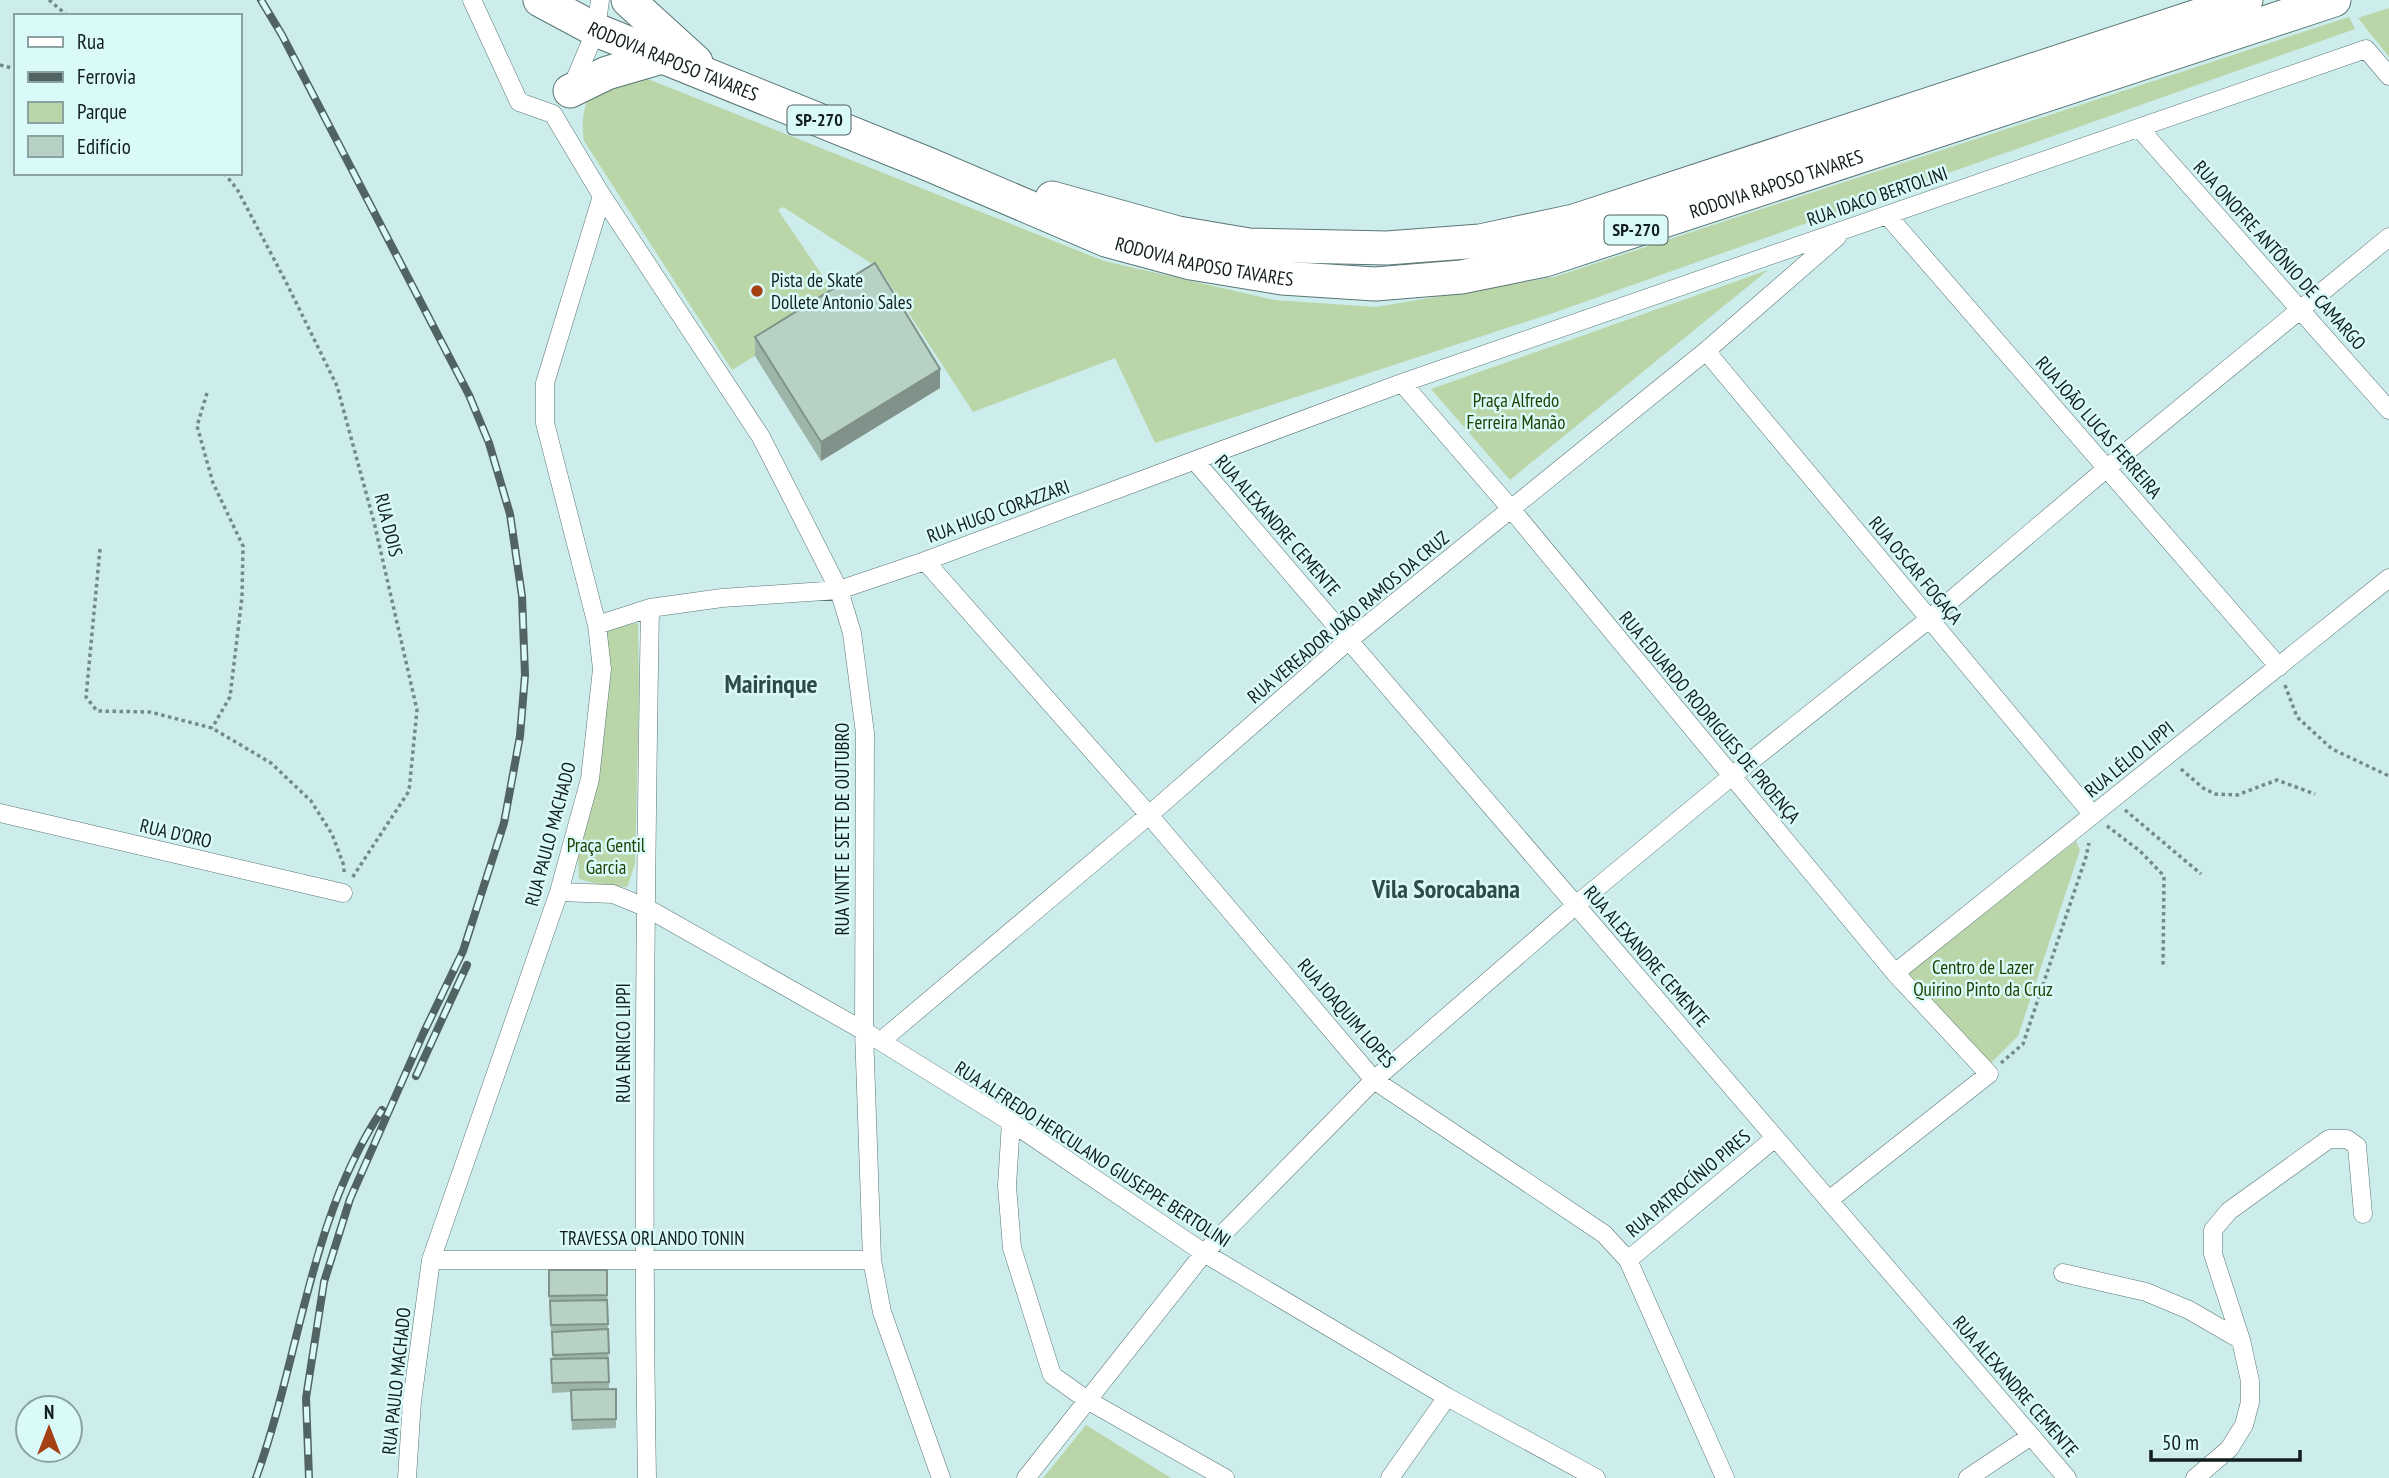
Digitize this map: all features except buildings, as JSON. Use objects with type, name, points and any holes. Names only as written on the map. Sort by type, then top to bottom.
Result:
[{"type":"highway","name":"RODOVIA RAPOSO TAVARES","points":[[540,0],[598,15],[662,57],[928,164],[1106,240],[1191,263],[1282,278],[1375,284],[1461,277],[1545,260],[2329,2]]},
{"type":"highway","points":[[628,0],[711,75]]},
{"type":"highway","name":"RODOVIA RAPOSO TAVARES","points":[[928,164],[1178,233],[1249,245],[1387,248],[1480,241],[1574,221],[2246,0]]},
{"type":"highway","points":[[561,102],[607,73],[662,57]]},
{"type":"street","points":[[472,0],[519,102],[561,102],[598,15]]},
{"type":"street","name":"RUA IDACO BERTOLINI","points":[[1402,383],[2366,49],[2389,76]]},
{"type":"street","name":"RUA VINTE E SETE DE OUTUBRO","points":[[561,102],[602,196],[761,437],[839,590],[852,633],[865,733],[864,1031],[872,1259],[882,1312],[941,1478]]},
{"type":"street","name":"RUA ONOFRE ANTÔNIO DE CAMARGO","points":[[2139,128],[2389,410]]},
{"type":"street","name":"RUA PAULO MACHADO","points":[[407,1478],[412,1401],[431,1260],[559,892],[590,779],[602,669],[597,625],[545,423],[545,383],[602,196]]},
{"type":"street","name":"RUA JOÃO LUCAS FERREIRA","points":[[1887,215],[2278,667]]},
{"type":"street","name":"RUA VEREADOR JOÃO RAMOS DA CRUZ","points":[[881,1041],[1149,815],[1349,640],[1706,351],[1845,230]]},
{"type":"street","points":[[1026,1478],[1204,1253],[1374,1080],[1576,905],[1929,619],[2107,468],[2389,237]]},
{"type":"street","name":"RUA OSCAR FOGAÇA","points":[[1706,351],[2093,815]]},
{"type":"street","name":"RUA HUGO CORAZZARI","points":[[597,625],[650,608],[722,598],[839,590],[925,561],[1402,383]]},
{"type":"street","name":"RUA EDUARDO RODRIGUES DE PROENÇA","points":[[1402,383],[1511,510],[1895,974],[1989,1074]]},
{"type":"street","name":"RUA ALEXANDRE CEMENTE","points":[[1195,461],[2067,1478]]},
{"type":"street","name":"RUA JOAQUIM LOPES","points":[[925,561],[1149,815],[1374,1080],[1604,1234],[1628,1260],[1726,1478]]},
{"type":"street","name":"RUA LÉLIO LIPPI","points":[[1895,974],[2389,578]]},
{"type":"street","name":"RUA ENRICO LIPPI","points":[[647,1478],[643,1258],[650,608]]},
{"type":"street","name":"RUA D'ORO","points":[[0,813],[343,893]]},
{"type":"street","name":"RUA ALFREDO HERCULANO GIUSEPPE BERTOLINI","points":[[559,892],[613,894],[645,907],[881,1041],[1011,1122],[1204,1253],[1447,1397],[1596,1478]]},
{"type":"street","points":[[1829,1200],[1989,1074]]},
{"type":"street","points":[[1011,1122],[1007,1186],[1012,1248],[1052,1375],[1087,1400],[1224,1478]]},
{"type":"street","name":"RUA PATROCÍNIO PIRES","points":[[1628,1260],[1775,1138]]},
{"type":"street","points":[[2195,1478],[2229,1449],[2244,1425],[2250,1402],[2250,1381],[2241,1340],[2213,1254],[2213,1230],[2229,1211],[2329,1139],[2347,1139],[2357,1146],[2363,1214]]},
{"type":"street","name":"TRAVESSA ORLANDO TONIN","points":[[431,1260],[872,1259]]},
{"type":"street","points":[[2063,1273],[2146,1292],[2189,1311],[2241,1340]]},
{"type":"street","points":[[1390,1478],[1447,1397]]},
{"type":"street","points":[[1968,1478],[2031,1436]]},
{"type":"path","points":[[49,0],[66,14]]},
{"type":"path","name":"RUA DOIS","points":[[226,175],[237,189],[262,235],[337,386],[374,522],[417,710],[409,791],[343,893]]},
{"type":"path","points":[[207,393],[197,426],[213,482],[243,546],[242,597],[230,697],[212,727]]},
{"type":"path","points":[[100,549],[86,697],[97,711],[150,712],[212,727],[271,763],[310,801],[332,834],[344,866],[343,893]]},
{"type":"path","points":[[2278,667],[2297,717],[2332,749],[2389,776]]},
{"type":"path","points":[[2166,757],[2203,788],[2215,794],[2237,795],[2277,780],[2315,794]]},
{"type":"path","points":[[2113,799],[2201,874]]},
{"type":"path","points":[[1989,1074],[2023,1044],[2086,857],[2093,815],[2140,851],[2164,877],[2163,966]]},
{"type":"green space","points":[[2389,8],[2389,57],[2358,18]]},
{"type":"green space","points":[[2349,17],[2355,29],[1556,312],[1155,443],[1115,358],[973,412],[880,269],[783,207],[778,210],[841,303],[732,370],[584,141],[583,130],[588,99],[638,75],[1104,261],[1274,300],[1376,307],[1554,277]]},
{"type":"green space","name":"Praça Alfredo Ferreira Manão","points":[[1768,270],[1510,480],[1431,389]]},
{"type":"green space","name":"Praça Gentil Garcia","points":[[638,623],[635,864],[627,887],[604,886],[579,879],[578,855],[600,759],[606,628]]},
{"type":"green space","name":"Centro de Lazer Quirino Pinto da Cruz","points":[[2076,841],[2080,850],[2018,1036],[1990,1064],[1904,971]]},
{"type":"green space","points":[[1086,1425],[1171,1478],[1043,1478]]},
{"type":"railway","points":[[261,0],[282,35],[469,395],[489,443],[510,514],[522,596],[525,675],[520,736],[504,823],[463,951],[350,1199],[324,1282],[306,1398],[309,1478]]},
{"type":"railway","points":[[416,1076],[467,965]]},
{"type":"railway","points":[[256,1478],[322,1242],[357,1152],[382,1110]]},
{"type":"place","name":"Pista de Skate Dollete Antonio Sales","points":[[757,291]]},
{"type":"district","name":"Mairinque","points":[[771,684]]},
{"type":"district","name":"Vila Sorocabana","points":[[1446,889]]}]
